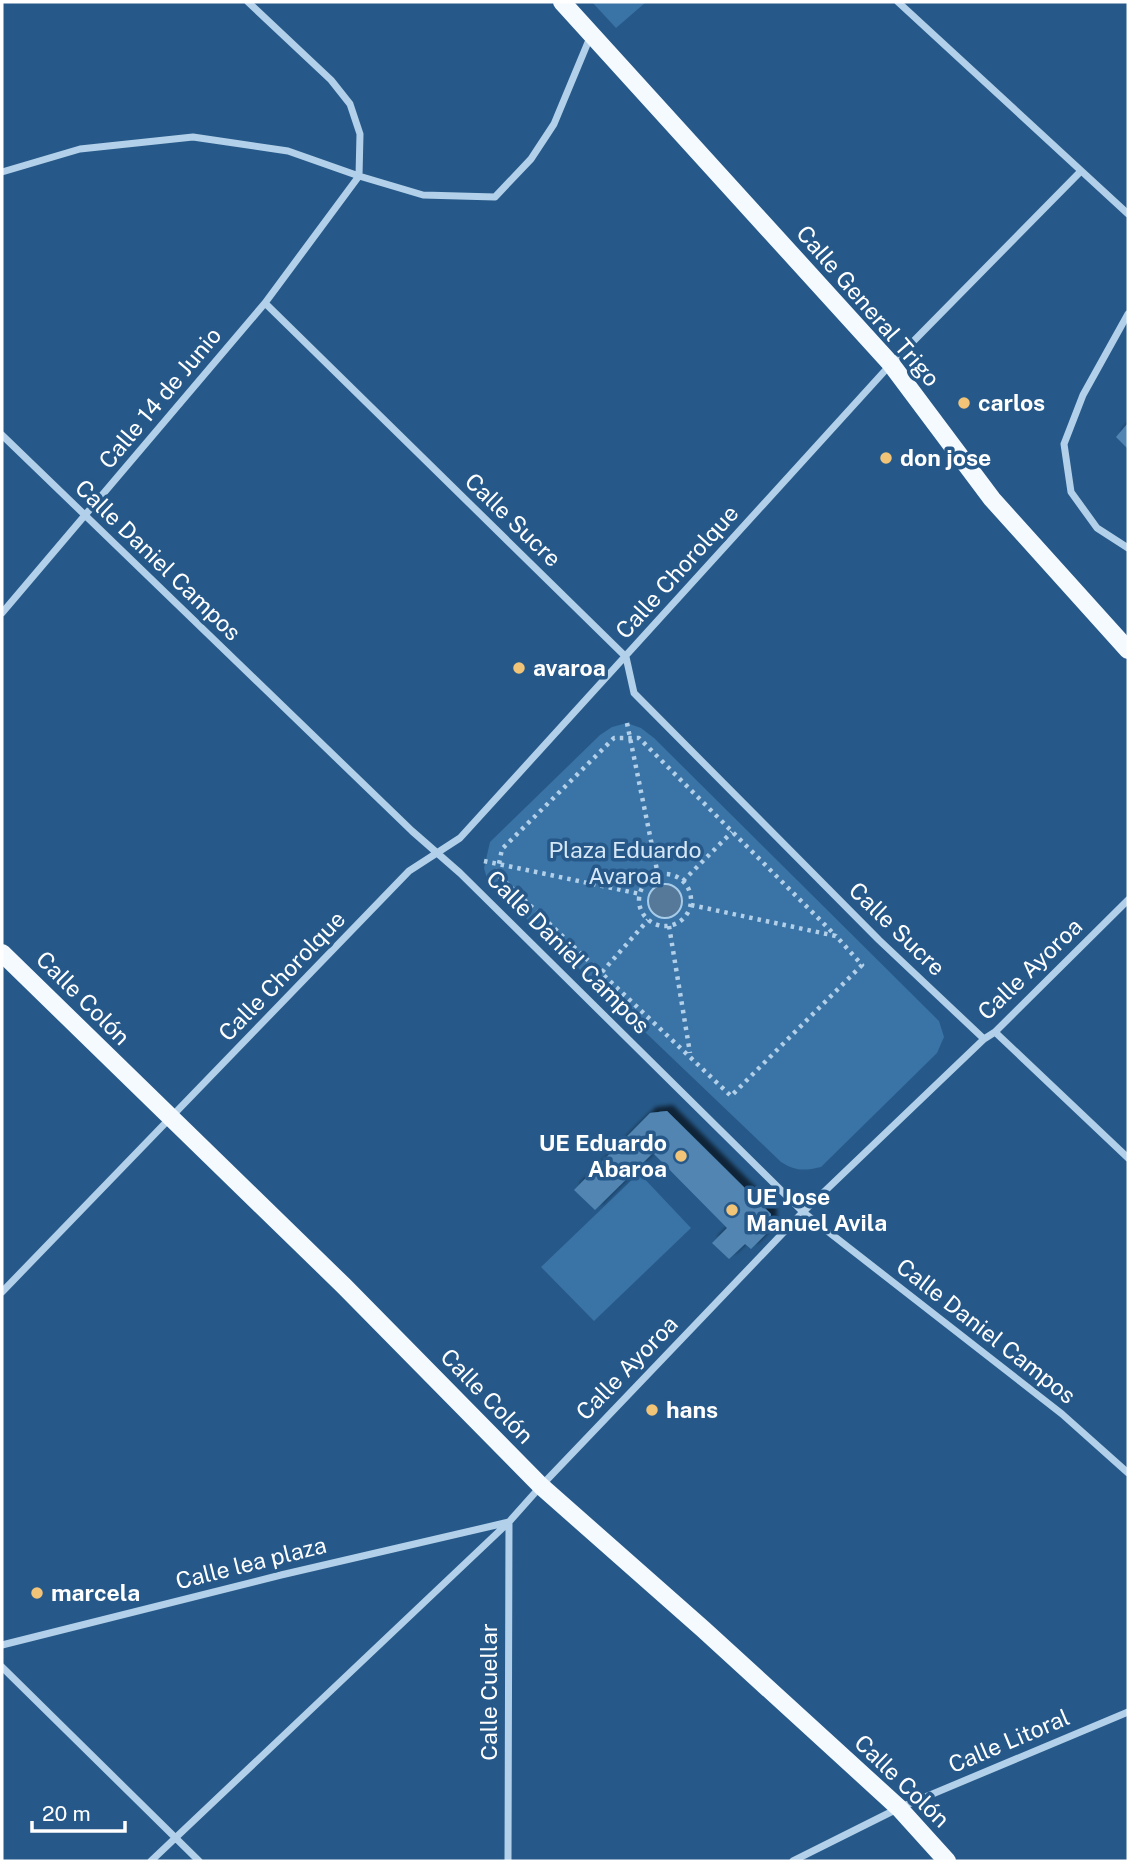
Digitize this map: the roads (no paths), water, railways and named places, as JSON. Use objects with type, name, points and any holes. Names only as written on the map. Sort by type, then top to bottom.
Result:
[{"type":"main road","name":"Calle General Trigo","points":[[562,2],[891,365],[992,499],[1128,650]]},
{"type":"main road","name":"Calle Colón","points":[[2,953],[344,1286],[541,1486],[899,1808],[947,1861]]},
{"type":"street","points":[[248,2],[331,80],[350,104],[360,134],[359,176],[265,303]]},
{"type":"street","points":[[898,2],[1128,214]]},
{"type":"street","points":[[2,172],[80,149],[193,137],[288,151],[423,195],[495,197],[531,159],[554,124],[592,34]]},
{"type":"street","name":"Calle Chorolque","points":[[2,1292],[409,871],[460,838],[891,365],[1080,171]]},
{"type":"street","name":"Calle 14 de Junio","points":[[2,612],[265,303]]},
{"type":"street","name":"Calle Sucre","points":[[265,303],[626,657],[634,693],[879,940],[984,1039]]},
{"type":"street","points":[[1128,314],[1083,395],[1064,444],[1071,492],[1097,528],[1128,548]]},
{"type":"street","name":"Calle Daniel Campos","points":[[2,435],[84,517],[460,873],[803,1212],[1062,1414],[1128,1473]]},
{"type":"street","name":"Calle Ayoroa","points":[[151,1861],[509,1522],[803,1212],[984,1039],[995,1032],[1128,900]]},
{"type":"street","points":[[995,1032],[1128,1158]]},
{"type":"street","name":"Calle lea plaza","points":[[2,1645],[281,1575],[509,1522]]},
{"type":"street","name":"Calle Cuellar","points":[[508,1861],[509,1522]]},
{"type":"street","points":[[2,1667],[199,1861]]},
{"type":"street","name":"Calle Litoral","points":[[793,1861],[899,1808],[1128,1712]]},
{"type":"place","name":"carlos","points":[[964,403]]},
{"type":"place","name":"don jose","points":[[886,458]]},
{"type":"place","name":"avaroa","points":[[519,668]]},
{"type":"place","name":"UE Eduardo Abaroa","points":[[681,1156]]},
{"type":"place","name":"UE Jose Manuel Avila","points":[[732,1210]]},
{"type":"place","name":"hans","points":[[652,1410]]},
{"type":"place","name":"marcela","points":[[37,1593]]},
{"type":"park label","name":"Plaza Eduardo Avaroa","points":[[625,863]]}]
